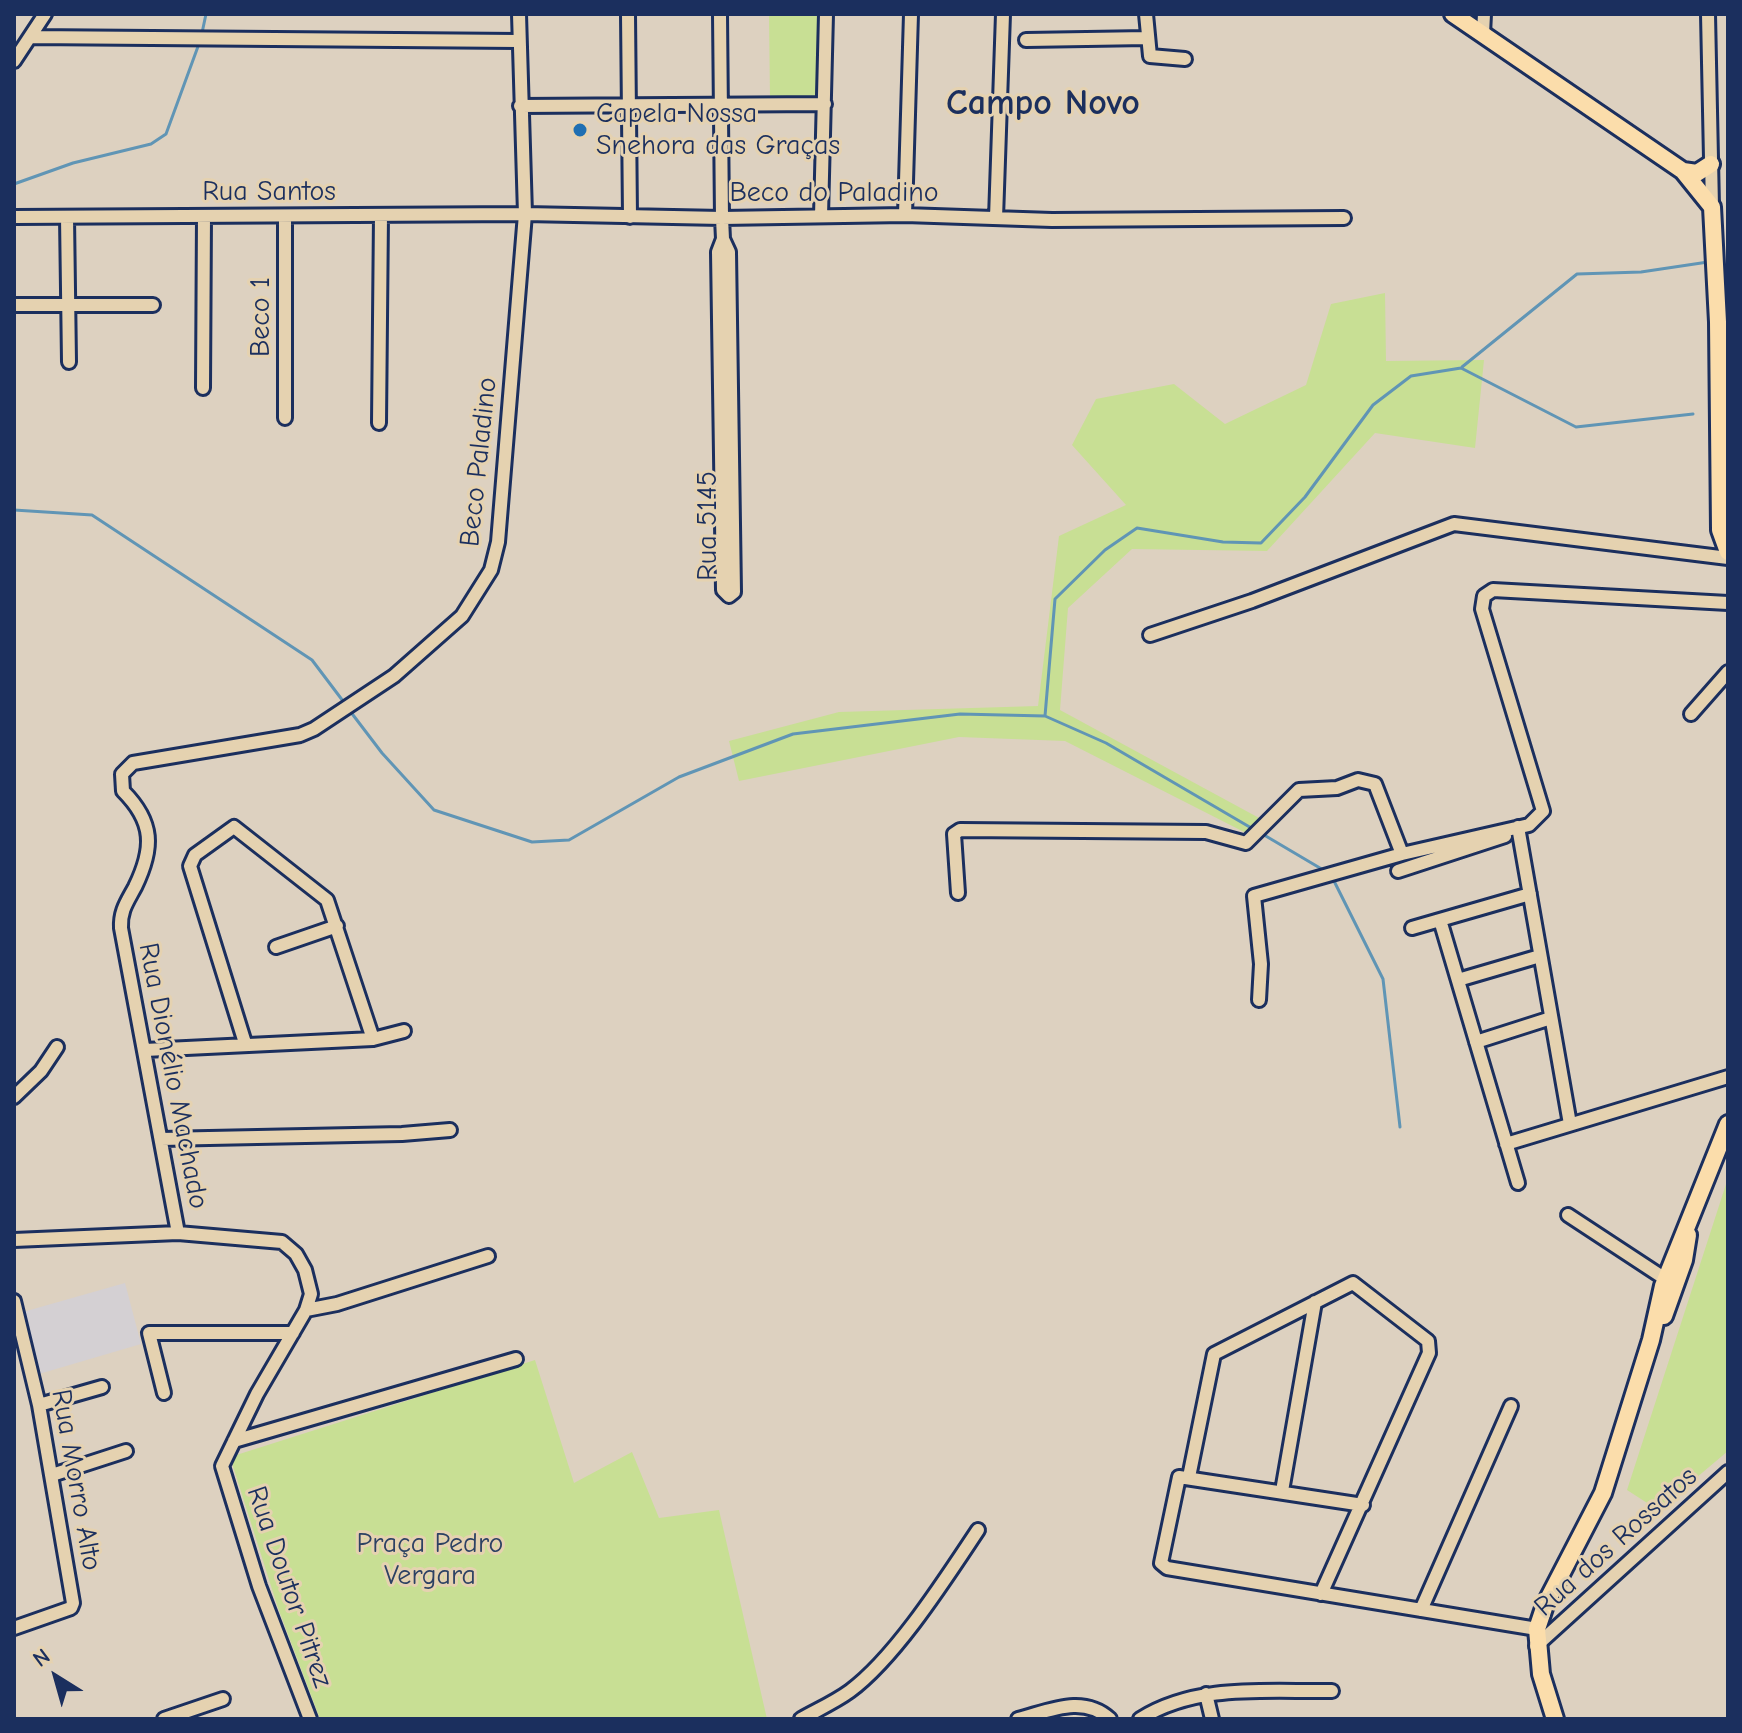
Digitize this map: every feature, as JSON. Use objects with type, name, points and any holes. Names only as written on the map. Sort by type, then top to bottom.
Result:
[{"type":"main road","points":[[1453,14],[1683,171],[1712,207],[1724,473],[1720,530],[1728,555]]},
{"type":"main road","points":[[1683,171],[1697,173],[1711,164]]},
{"type":"main road","points":[[1555,1719],[1537,1638],[1545,1605],[1603,1493],[1670,1283],[1688,1243],[1688,1226],[1728,1124]]},
{"type":"street","points":[[14,61],[45,14]]},
{"type":"street","points":[[519,14],[525,214]]},
{"type":"street","points":[[628,14],[630,217]]},
{"type":"street","name":"Rua 5145","points":[[720,14],[723,239],[718,252],[726,360],[734,592],[729,596],[723,590],[727,448]]},
{"type":"street","points":[[821,216],[826,14]]},
{"type":"street","points":[[905,215],[911,14]]},
{"type":"street","points":[[996,218],[1003,14]]},
{"type":"street","points":[[1146,14],[1150,56],[1185,59]]},
{"type":"street","points":[[1483,34],[1484,14]]},
{"type":"street","points":[[1708,14],[1712,207]]},
{"type":"street","points":[[30,37],[518,41]]},
{"type":"street","points":[[1026,40],[1147,38]]},
{"type":"street","points":[[520,106],[825,104]]},
{"type":"street","name":"Beco do Paladino","points":[[525,214],[722,218],[905,215],[1344,218]]},
{"type":"street","name":"Rua Santos","points":[[14,217],[525,214]]},
{"type":"street","name":"Beco Paladino","points":[[121,928],[123,909],[141,874],[148,835],[142,810],[123,791],[122,774],[128,766],[307,733],[394,676],[462,616],[491,570],[498,542],[525,214]]},
{"type":"street","points":[[379,423],[381,215]]},
{"type":"street","points":[[203,388],[204,216]]},
{"type":"street","name":"Beco 1","points":[[285,216],[285,418]]},
{"type":"street","points":[[67,217],[69,362]]},
{"type":"street","points":[[14,305],[153,305]]},
{"type":"street","points":[[1150,635],[1252,601],[1454,524],[1728,555]]},
{"type":"street","points":[[1398,871],[1535,822],[1543,805],[1482,609],[1484,596],[1493,590],[1728,603]]},
{"type":"street","points":[[1691,714],[1728,672]]},
{"type":"street","points":[[958,893],[954,834],[960,830],[1206,832],[1246,843],[1299,790],[1337,788],[1358,780],[1368,780],[1380,789],[1402,854]]},
{"type":"street","points":[[245,1043],[190,866],[195,855],[230,828],[237,828],[327,900],[373,1039]]},
{"type":"street","points":[[1259,1000],[1261,964],[1254,896],[1402,854],[1518,829]]},
{"type":"street","points":[[1518,829],[1570,1124]]},
{"type":"street","points":[[1412,928],[1530,894]]},
{"type":"street","points":[[1440,920],[1518,1183]]},
{"type":"street","points":[[276,947],[337,926]]},
{"type":"street","name":"Rua Dionélio Machado","points":[[121,928],[178,1233]]},
{"type":"street","points":[[1458,980],[1540,956]]},
{"type":"street","points":[[1476,1042],[1551,1018]]},
{"type":"street","points":[[145,1050],[373,1039],[404,1031]]},
{"type":"street","points":[[14,1097],[41,1071],[57,1047]]},
{"type":"street","points":[[1506,1144],[1728,1077]]},
{"type":"street","points":[[161,1139],[402,1134],[450,1130]]},
{"type":"street","points":[[1568,1215],[1670,1283]]},
{"type":"street","points":[[14,1240],[178,1233],[282,1242],[296,1254],[305,1270],[311,1294],[306,1310],[337,1304],[488,1256]]},
{"type":"street","points":[[1189,1477],[1211,1357],[1355,1283],[1431,1346],[1321,1594]]},
{"type":"street","name":"Rua Morro Alto","points":[[14,1301],[39,1405],[73,1605],[14,1628]]},
{"type":"street","points":[[1282,1491],[1315,1302]]},
{"type":"street","name":"Rua Doutor Pitrez","points":[[306,1310],[222,1466],[259,1586],[310,1719]]},
{"type":"street","points":[[164,1393],[149,1333],[293,1333]]},
{"type":"street","points":[[234,1441],[516,1359]]},
{"type":"street","points":[[39,1405],[102,1387]]},
{"type":"street","points":[[1421,1610],[1511,1406]]},
{"type":"street","points":[[52,1475],[126,1451]]},
{"type":"street","name":"Rua dos Rossatos","points":[[1537,1638],[1728,1472]]},
{"type":"street","points":[[1363,1505],[1189,1477],[1176,1479],[1162,1566],[1421,1610],[1537,1638]]},
{"type":"street","points":[[801,1719],[849,1692],[869,1675],[935,1593],[978,1530]]},
{"type":"street","points":[[1140,1719],[1161,1706],[1206,1694],[1332,1691]]},
{"type":"street","points":[[1206,1694],[1212,1719]]},
{"type":"street","points":[[164,1719],[223,1699]]},
{"type":"street","points":[[1018,1719],[1072,1705],[1093,1707],[1110,1719]]},
{"type":"shaded area","points":[[125,1283],[141,1344],[39,1374],[23,1312]]},
{"type":"green space","points":[[769,14],[819,14],[821,97],[770,98]]},
{"type":"green space","points":[[1385,293],[1386,361],[1484,360],[1475,448],[1375,433],[1267,551],[1132,549],[1068,608],[1060,710],[1261,819],[1250,835],[1065,741],[959,737],[739,781],[729,741],[839,712],[1038,706],[1059,536],[1126,505],[1072,445],[1096,399],[1174,384],[1225,424],[1306,385],[1331,304]]},
{"type":"green space","points":[[1728,1178],[1728,1451],[1658,1510],[1627,1490]]},
{"type":"green space","name":"Praça Pedro Vergara","points":[[535,1360],[574,1483],[632,1452],[659,1518],[719,1510],[767,1719],[320,1719],[278,1608],[230,1457]]},
{"type":"waterway","points":[[202,33],[206,14]]},
{"type":"waterway","points":[[14,184],[73,163],[151,144],[166,134],[200,41]]},
{"type":"waterway","points":[[1462,367],[1577,274],[1641,272],[1708,262]]},
{"type":"waterway","points":[[1045,716],[1055,599],[1105,550],[1137,528],[1223,542],[1261,543],[1305,497],[1373,405],[1411,376],[1461,368],[1576,427],[1693,414]]},
{"type":"waterway","points":[[14,510],[92,515],[312,660],[346,705]]},
{"type":"waterway","points":[[350,711],[382,753],[434,810],[532,842],[569,840],[679,777],[793,734],[960,714],[1045,716],[1106,743],[1253,829]]},
{"type":"waterway","points":[[1259,832],[1325,871]]},
{"type":"waterway","points":[[1333,879],[1383,979],[1400,1127]]},
{"type":"place","name":"Capela Nossa Snehora das Graças","points":[[580,130]]},
{"type":"district","name":"Campo Novo","points":[[1043,104]]}]
